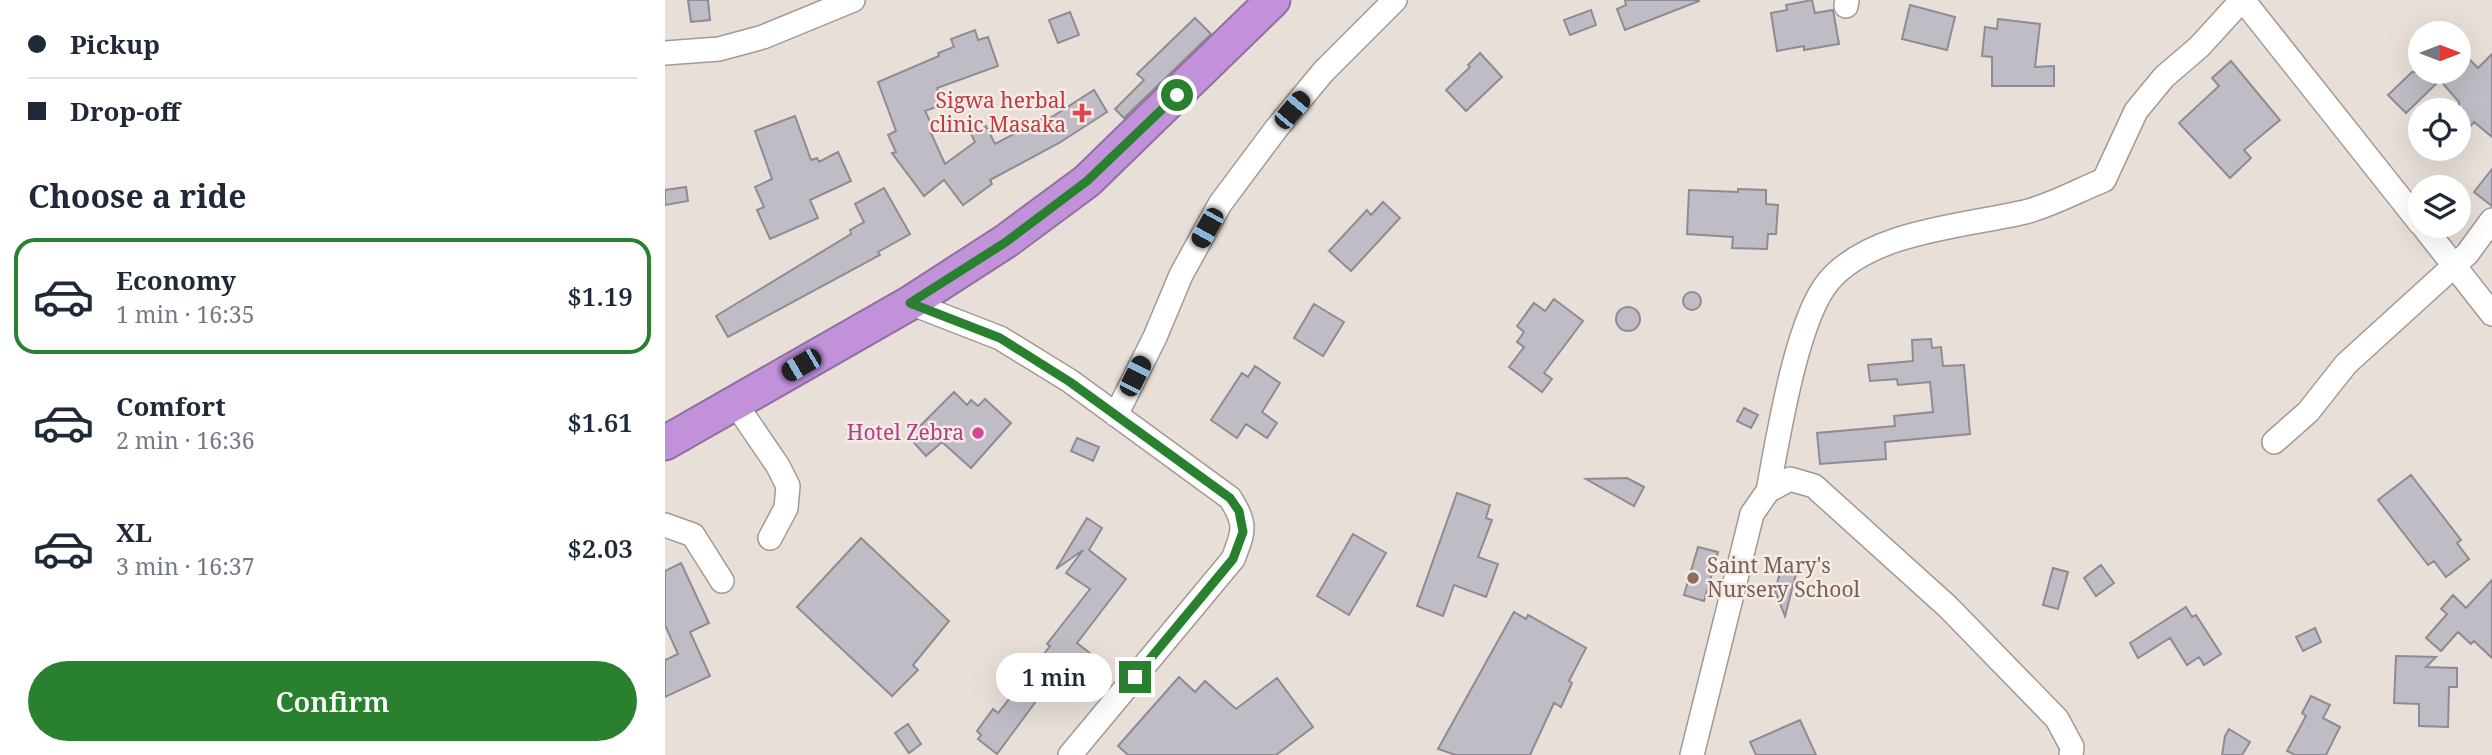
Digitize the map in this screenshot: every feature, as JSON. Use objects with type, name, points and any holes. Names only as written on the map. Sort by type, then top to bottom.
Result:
[{"type":"highway","points":[[665,443],[910,303],[1006,242],[1087,181],[1273,0]]},
{"type":"street","points":[[665,53],[719,48],[763,37],[853,0]]},
{"type":"street","points":[[1116,415],[1155,337],[1181,275],[1220,204],[1276,129],[1324,72],[1395,0]]},
{"type":"street","points":[[1692,755],[1752,514],[1767,491],[1782,417],[1811,314],[1828,282],[1866,250],[1957,224],[2027,211],[2104,180],[2136,111],[2164,77],[2199,47],[2242,0],[2408,207]]},
{"type":"street","points":[[2274,442],[2308,412],[2346,364],[2467,254],[2492,220]]},
{"type":"street","points":[[2433,238],[2492,314]]},
{"type":"street","points":[[910,303],[1000,338],[1070,382],[1230,498],[1239,511],[1243,532],[1233,559],[1070,755]]},
{"type":"street","points":[[735,403],[778,466],[788,486],[786,508],[770,538]]},
{"type":"street","points":[[1767,491],[1790,479],[1814,486],[1948,607],[2057,719],[2072,747],[2071,755]]},
{"type":"street","points":[[665,525],[693,535],[722,581]]},
{"type":"building","points":[[688,0],[708,0],[710,20],[691,22]]},
{"type":"building","points":[[1625,0],[1699,1],[1625,30],[1617,9],[1626,5]]},
{"type":"building","points":[[1812,0],[1815,13],[1833,10],[1839,44],[1777,51],[1771,13],[1787,10],[1786,5]]},
{"type":"building","points":[[1910,5],[1955,17],[1947,50],[1902,39]]},
{"type":"building","points":[[1591,10],[1596,25],[1570,35],[1564,20]]},
{"type":"building","points":[[1070,12],[1079,35],[1058,43],[1049,20]]},
{"type":"building","points":[[1195,18],[1211,34],[1124,118],[1115,109],[1144,80],[1137,74]]},
{"type":"building","points":[[1998,19],[2040,24],[2035,67],[2054,66],[2054,86],[1992,86],[1992,57],[1982,56],[1985,27],[1997,29]]},
{"type":"building","points":[[975,30],[978,40],[988,37],[998,66],[937,88],[944,104],[925,111],[934,129],[930,131],[945,164],[975,142],[971,134],[986,126],[995,144],[1046,117],[1047,120],[1094,90],[1107,112],[1059,143],[990,180],[992,184],[963,205],[944,180],[924,196],[892,153],[896,152],[888,135],[896,131],[878,82],[939,56],[938,53],[954,47],[951,39]]},
{"type":"building","points":[[1480,53],[1502,77],[1466,111],[1446,90],[1470,67],[1468,65]]},
{"type":"building","points":[[2492,54],[2492,137],[2474,122],[2471,125],[2471,98],[2456,98],[2443,84],[2471,84],[2471,61],[2478,68]]},
{"type":"building","points":[[2231,61],[2280,120],[2244,150],[2251,158],[2230,178],[2179,123],[2219,86],[2212,78]]},
{"type":"building","points":[[2408,76],[2408,84],[2436,84],[2421,98],[2408,98],[2406,113],[2388,95]]},
{"type":"building","points":[[795,116],[811,160],[817,158],[819,162],[838,152],[851,181],[810,200],[818,218],[770,239],[757,210],[764,207],[755,187],[772,179],[755,131]]},
{"type":"building","points":[[2492,169],[2492,206],[2474,192]]},
{"type":"building","points":[[686,187],[688,201],[665,205],[665,190]]},
{"type":"building","points":[[884,188],[910,234],[878,252],[880,255],[728,337],[716,316],[851,234],[850,230],[864,222],[855,204]]},
{"type":"building","points":[[1738,189],[1766,190],[1766,204],[1778,205],[1776,234],[1768,234],[1767,249],[1732,248],[1733,237],[1687,234],[1689,190],[1738,192]]},
{"type":"building","points":[[1383,202],[1400,218],[1351,271],[1329,251],[1367,210],[1371,215]]},
{"type":"building","points":[[1688,292],[1696,292],[1701,301],[1699,308],[1688,310],[1683,305],[1683,297]]},
{"type":"building","points":[[1554,299],[1583,321],[1544,373],[1552,379],[1542,392],[1509,367],[1524,347],[1517,342],[1524,332],[1517,326],[1534,303],[1545,311]]},
{"type":"building","points":[[1314,304],[1344,322],[1323,356],[1294,338]]},
{"type":"building","points":[[1628,307],[1637,310],[1640,319],[1637,328],[1628,331],[1619,328],[1616,319],[1619,310]]},
{"type":"building","points":[[1931,339],[1932,348],[1941,347],[1943,366],[1964,365],[1970,434],[1885,442],[1886,459],[1820,464],[1817,433],[1895,426],[1894,416],[1933,412],[1930,382],[1898,385],[1897,379],[1870,381],[1868,365],[1913,361],[1912,340]]},
{"type":"building","points":[[1255,366],[1280,383],[1262,412],[1277,423],[1267,438],[1246,424],[1237,438],[1211,420],[1242,373],[1248,377]]},
{"type":"building","points":[[954,392],[967,405],[971,400],[978,406],[985,399],[1011,423],[971,468],[942,442],[926,456],[909,437]]},
{"type":"building","points":[[1744,408],[1758,415],[1751,428],[1737,421]]},
{"type":"building","points":[[1077,438],[1099,447],[1093,461],[1071,451]]},
{"type":"building","points":[[2411,475],[2461,540],[2457,543],[2469,559],[2446,577],[2434,561],[2428,565],[2378,500]]},
{"type":"building","points":[[1627,478],[1644,487],[1634,506],[1586,479]]},
{"type":"building","points":[[1457,493],[1490,505],[1486,518],[1492,520],[1478,557],[1498,564],[1486,597],[1454,585],[1443,616],[1417,606]]},
{"type":"building","points":[[1087,518],[1102,528],[1089,550],[1126,579],[1077,643],[1096,658],[1070,694],[1051,681],[997,754],[978,739],[981,735],[977,731],[993,709],[998,713],[1090,589],[1066,573],[1083,550],[1056,569]]},
{"type":"building","points":[[1353,534],[1386,553],[1349,615],[1317,596]]},
{"type":"building","points":[[861,538],[949,621],[913,665],[918,670],[892,696],[797,607]]},
{"type":"building","points":[[1698,547],[1718,552],[1704,601],[1684,595]]},
{"type":"building","points":[[681,563],[709,623],[690,632],[710,676],[665,697],[665,660],[678,654],[665,625],[665,571]]},
{"type":"building","points":[[1782,565],[1797,570],[1785,616],[1775,591]]},
{"type":"building","points":[[2101,565],[2114,583],[2096,596],[2084,578]]},
{"type":"building","points":[[2053,568],[2068,572],[2058,609],[2043,605]]},
{"type":"building","points":[[2492,580],[2492,658],[2474,641],[2471,644],[2458,632],[2441,651],[2426,638],[2447,614],[2441,609],[2453,595],[2466,608]]},
{"type":"building","points":[[2186,607],[2192,617],[2196,615],[2221,654],[2204,665],[2199,657],[2187,665],[2170,638],[2138,658],[2130,643]]},
{"type":"building","points":[[1514,612],[1526,619],[1528,615],[1586,648],[1569,681],[1572,683],[1561,707],[1554,703],[1530,755],[1456,755],[1438,749]]},
{"type":"building","points":[[2315,628],[2321,642],[2303,651],[2296,637]]},
{"type":"building","points":[[2396,656],[2436,657],[2426,667],[2457,668],[2457,687],[2449,687],[2448,727],[2419,726],[2419,704],[2394,703]]},
{"type":"building","points":[[1179,677],[1195,692],[1205,681],[1236,709],[1277,678],[1313,727],[1276,755],[1128,755],[1118,746]]},
{"type":"building","points":[[2311,696],[2330,705],[2323,718],[2340,727],[2326,755],[2295,755],[2287,751],[2306,716],[2302,713]]},
{"type":"building","points":[[1800,720],[1816,755],[1756,755],[1750,742]]},
{"type":"building","points":[[908,724],[921,744],[909,753],[895,733]]},
{"type":"building","points":[[2229,729],[2250,742],[2242,755],[2222,755]]},
{"type":"place","name":"Sigwa herbal clinic Masaka","points":[[1082,113]]},
{"type":"place","name":"Hotel Zebra","points":[[978,433]]},
{"type":"place","name":"Saint Mary's Nursery School","points":[[1693,578]]},
{"type":"route","points":[[1135,677],[1233,559],[1243,532],[1239,511],[1230,498],[1070,382],[1000,338],[910,303],[1006,242],[1087,181],[1177,95]]}]
